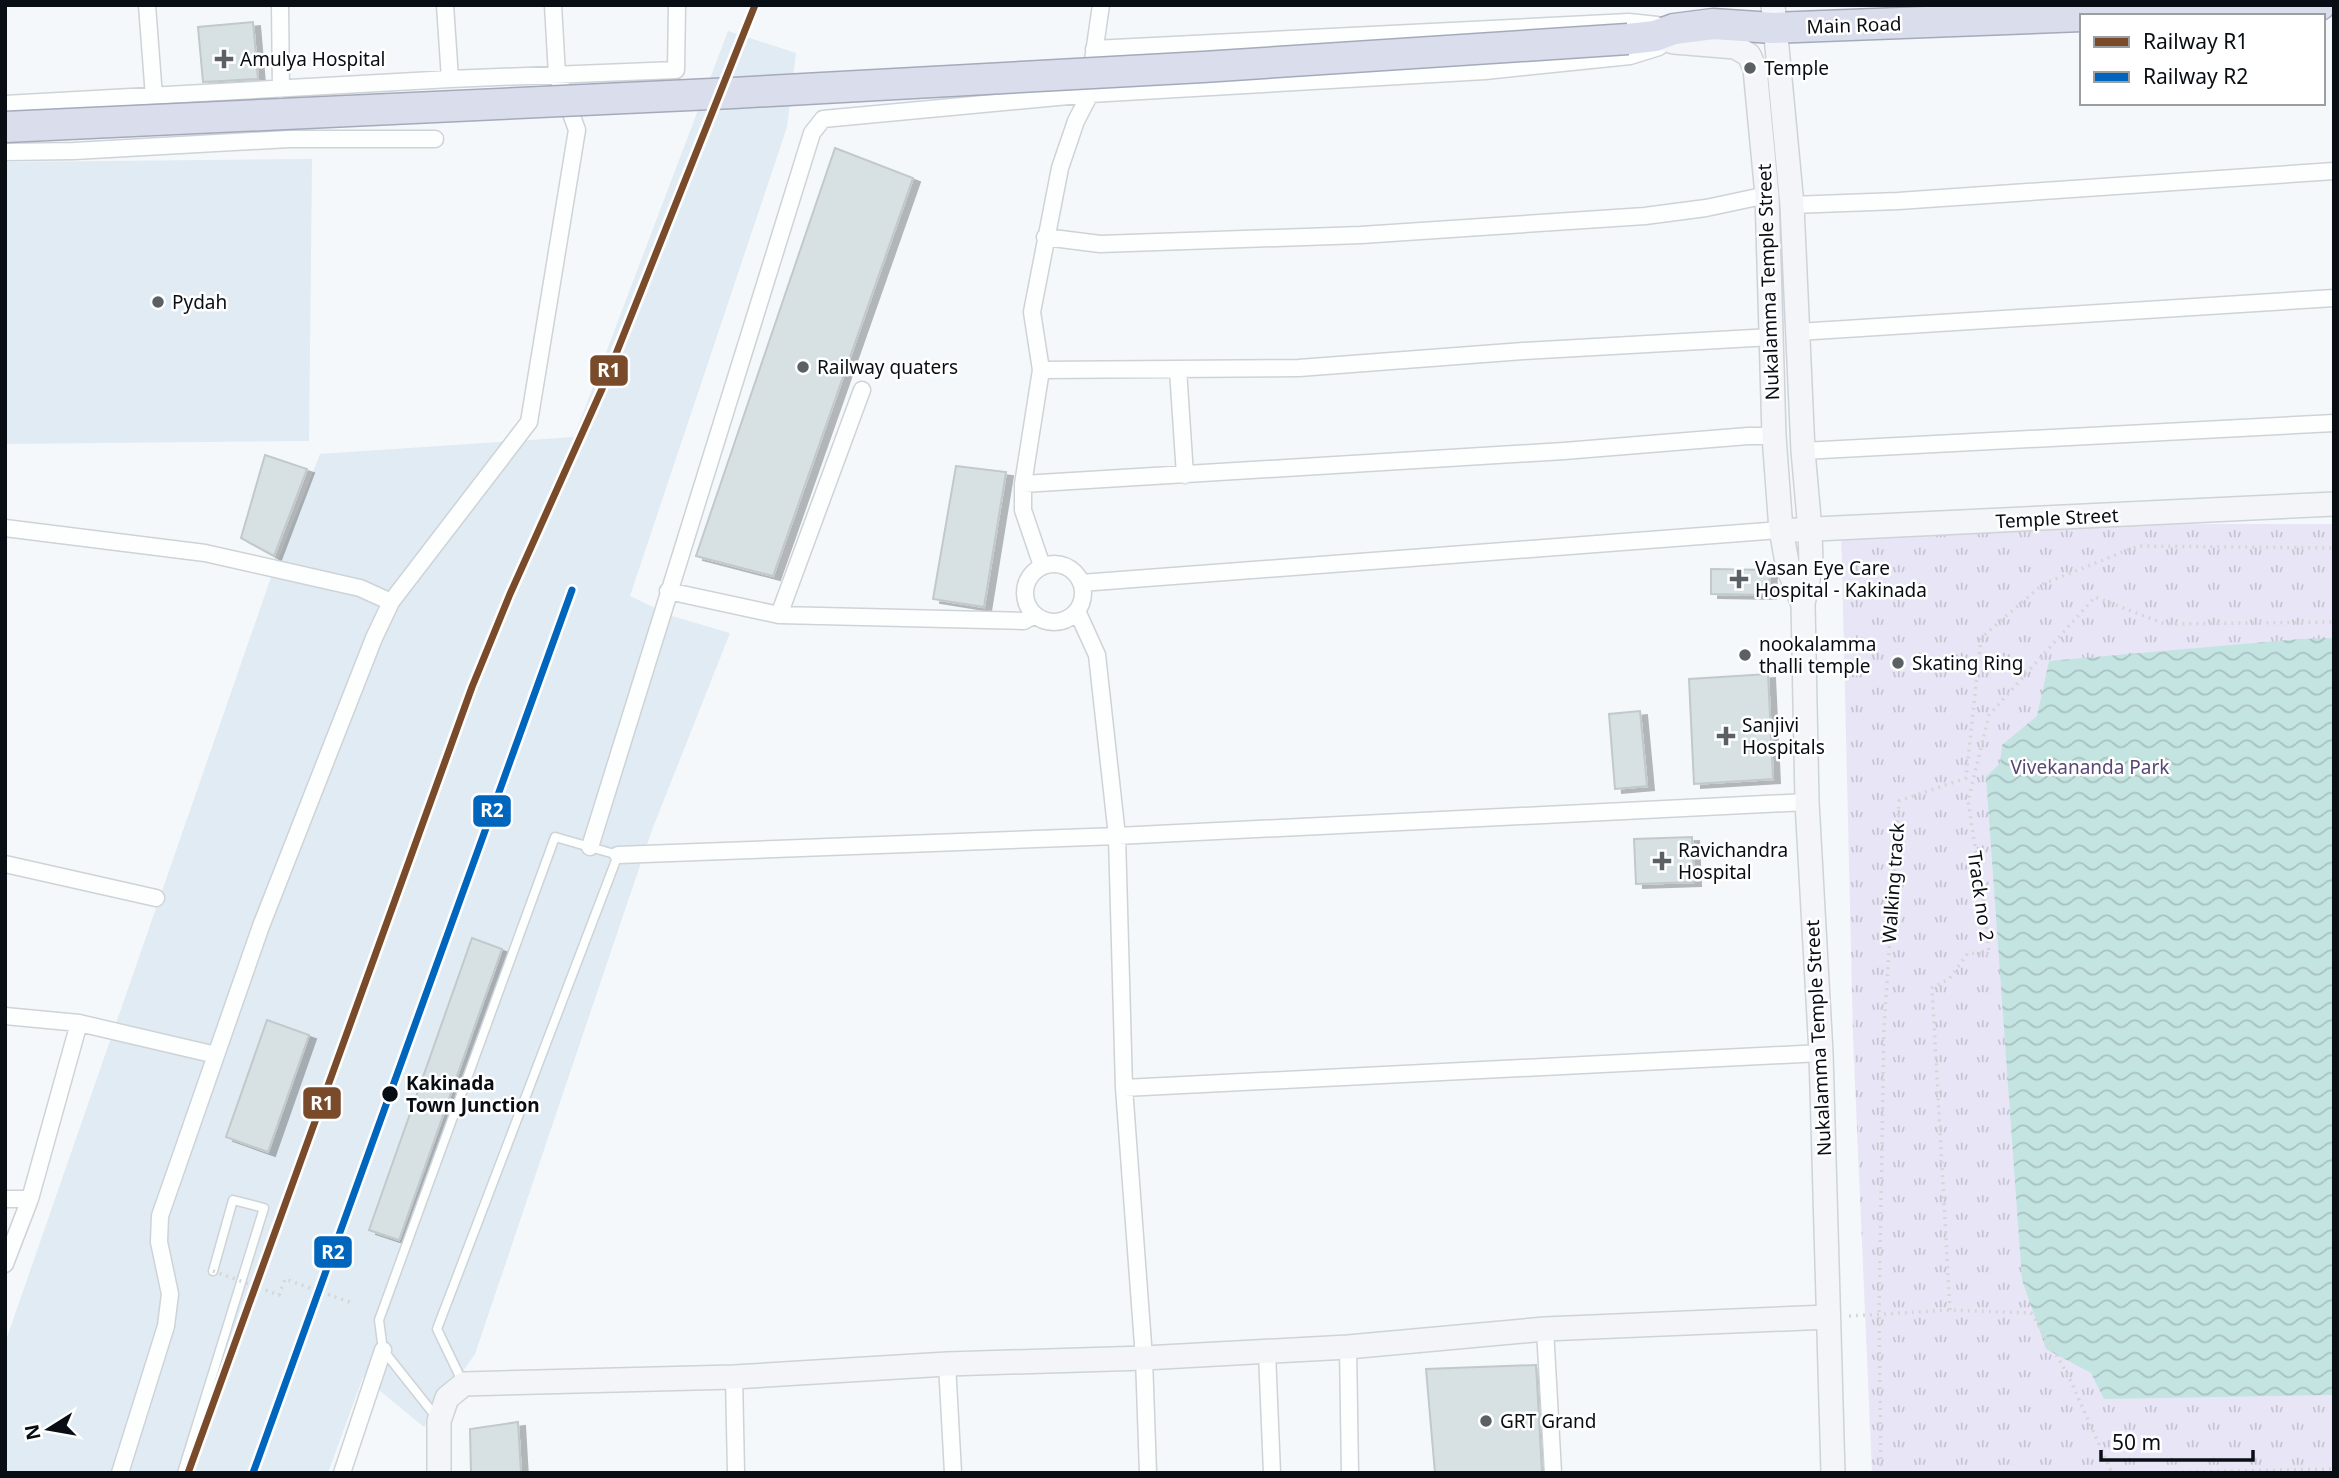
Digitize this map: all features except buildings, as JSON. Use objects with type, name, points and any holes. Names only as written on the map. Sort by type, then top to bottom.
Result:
[{"type":"highway","name":"Main Road","points":[[2115,14],[2320,5]]},
{"type":"highway","name":"Main Road","points":[[5,127],[733,93],[1203,67],[1658,37],[1713,24],[1773,17],[2080,16]]},
{"type":"street","points":[[147,5],[154,97]]},
{"type":"street","points":[[280,5],[281,90]]},
{"type":"street","points":[[445,5],[450,79]]},
{"type":"street","points":[[120,1473],[166,1326],[170,1294],[159,1242],[160,1216],[261,926],[374,638],[391,602],[529,422],[577,130],[557,75],[553,5]]},
{"type":"street","points":[[5,104],[450,79],[676,70],[677,5]]},
{"type":"street","points":[[1042,566],[1023,510],[1023,484],[1041,370],[1032,312],[1060,168],[1076,121],[1090,94],[1101,5]]},
{"type":"street","name":"Nukalamma Temple Street","points":[[1773,17],[1792,205],[1803,451],[1810,530],[1811,565],[1803,604],[1807,802],[1821,1053],[1833,1473]]},
{"type":"street","points":[[590,847],[812,133],[823,119],[1090,94],[1485,71],[1630,56],[1658,37],[1629,22],[1094,50]]},
{"type":"street","name":"Nukalamma Temple Street","points":[[1658,37],[1735,47],[1749,55],[1755,69],[1767,195],[1774,436],[1781,530],[1788,568],[1803,604]]},
{"type":"street","points":[[5,152],[289,139],[435,139]]},
{"type":"street","points":[[1792,205],[1898,201],[2334,171]]},
{"type":"street","points":[[1045,236],[1100,244],[1361,235],[1645,216],[1706,208],[1767,195]]},
{"type":"street","points":[[1798,332],[2334,298]]},
{"type":"street","points":[[1041,370],[1298,368],[1523,351],[1771,337]]},
{"type":"street","points":[[1178,370],[1185,475]]},
{"type":"street","points":[[779,615],[862,390]]},
{"type":"street","points":[[1803,451],[2334,422]]},
{"type":"street","points":[[1023,484],[1564,452],[1774,436]]},
{"type":"street","name":"Temple Street","points":[[1781,530],[2334,504]]},
{"type":"street","points":[[5,528],[205,553],[360,588],[391,602]]},
{"type":"street","points":[[1081,583],[1781,530]]},
{"type":"street","points":[[1051,564],[1069,568],[1081,583],[1083,593],[1077,611],[1062,621],[1052,622],[1035,615],[1025,598],[1028,579],[1042,566],[1051,564]]},
{"type":"street","points":[[668,591],[779,615],[1024,621],[1035,615]]},
{"type":"street","points":[[1077,611],[1097,655],[1117,836],[1124,1088],[1144,1358],[1148,1473]]},
{"type":"street","points":[[618,855],[1117,836],[1807,802]]},
{"type":"street","points":[[5,864],[156,898]]},
{"type":"street","points":[[5,1016],[79,1023],[216,1055]]},
{"type":"street","points":[[5,1264],[30,1199],[79,1023]]},
{"type":"street","points":[[1124,1088],[1821,1053]]},
{"type":"street","points":[[5,1199],[30,1199]]},
{"type":"street","points":[[439,1473],[439,1420],[447,1398],[464,1384],[734,1377],[947,1364],[1267,1352],[1545,1329],[1828,1317]]},
{"type":"street","points":[[1545,1329],[1553,1473]]},
{"type":"street","points":[[1348,1347],[1350,1473]]},
{"type":"street","points":[[342,1473],[383,1350]]},
{"type":"street","points":[[1267,1352],[1272,1473]]},
{"type":"street","points":[[947,1364],[953,1473]]},
{"type":"street","points":[[734,1377],[736,1473]]},
{"type":"lane","points":[[439,1420],[383,1350],[379,1320],[555,837],[618,855],[437,1329],[464,1384]]},
{"type":"lane","points":[[182,1473],[264,1208],[233,1200],[213,1271]]},
{"type":"path","name":"Walking track","points":[[1881,1473],[1879,1315],[1884,1028],[1899,802],[1966,778],[1981,638],[2043,584],[2138,546],[2334,548]]},
{"type":"path","name":"Track no 2","points":[[1950,1310],[1932,988],[1949,979],[1968,953],[1989,954],[1968,801],[1989,715],[2095,597],[2165,624],[2334,622]]},
{"type":"path","points":[[213,1271],[279,1294],[285,1279],[352,1303]]},
{"type":"path","points":[[1828,1317],[1950,1310],[2031,1313],[2068,1375],[2112,1473]]},
{"type":"path","points":[[2140,1473],[2334,1469]]},
{"type":"shaded area","points":[[728,31],[796,53],[787,127],[630,596],[672,616],[730,633],[652,830],[475,1354],[424,1427],[363,1377],[328,1473],[5,1473],[5,1343],[269,583],[320,454],[574,437]]},
{"type":"shaded area","name":"Pydah","points":[[312,159],[309,441],[5,444],[5,162]]},
{"type":"green space","name":"Vivekananda Park","points":[[1841,523],[2334,524],[2334,1473],[1872,1473],[1853,1037]]},
{"type":"water","points":[[2334,638],[2334,1395],[2104,1399],[2091,1373],[2046,1349],[2022,1280],[1986,777],[2000,763],[2002,745],[2037,716],[2049,661]]},
{"type":"rail line","name":"R1","points":[[188,1473],[472,687],[510,594],[602,389],[755,5]]},
{"type":"rail line","name":"R2","points":[[253,1473],[572,590]]},
{"type":"place","name":"Amulya Hospital","points":[[224,59]]},
{"type":"place","name":"Temple","points":[[1750,68]]},
{"type":"place","name":"Pydah","points":[[158,302]]},
{"type":"place","name":"Railway quaters","points":[[803,367]]},
{"type":"place","name":"Vasan Eye Care Hospital - Kakinada","points":[[1739,579]]},
{"type":"place","name":"nookalamma thalli temple","points":[[1745,655]]},
{"type":"place","name":"Skating Ring","points":[[1898,663]]},
{"type":"place","name":"Sanjivi Hospitals","points":[[1726,736]]},
{"type":"place","name":"Ravichandra Hospital","points":[[1662,861]]},
{"type":"place","name":"Kakinada Town Junction","points":[[390,1094]]},
{"type":"place","name":"GRT Grand","points":[[1486,1421]]}]
